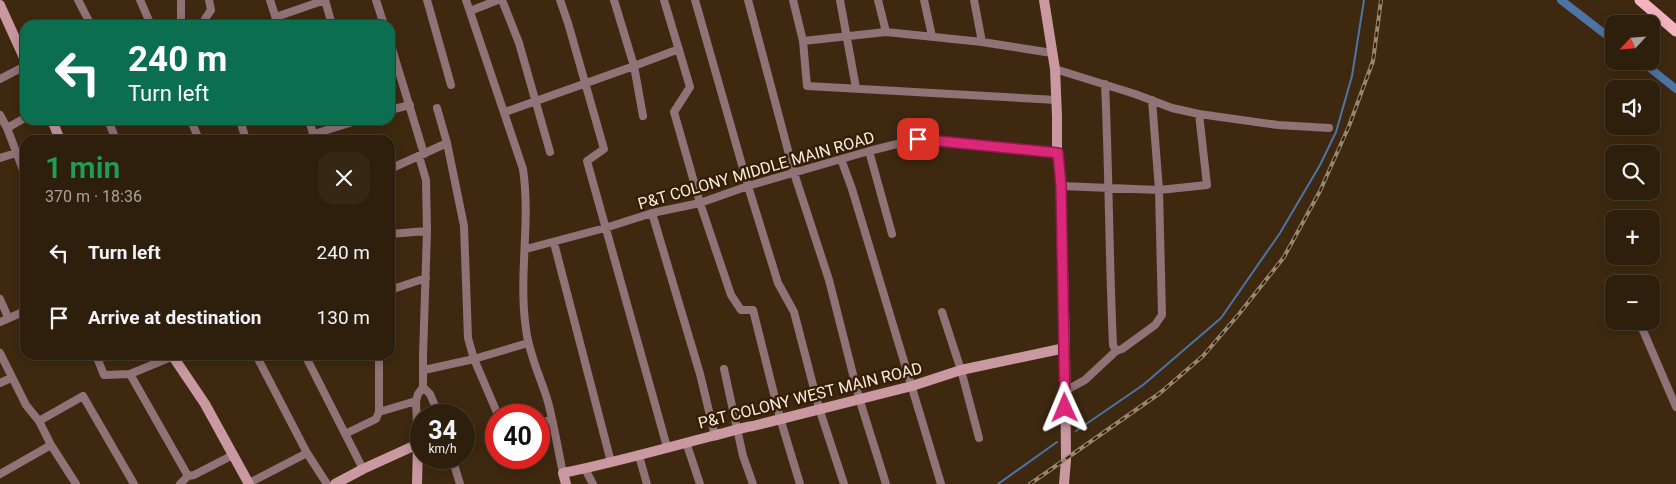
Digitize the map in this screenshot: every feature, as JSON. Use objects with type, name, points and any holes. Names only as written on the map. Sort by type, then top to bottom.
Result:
[{"type":"main road","points":[[1640,0],[1676,32]]},
{"type":"street","points":[[78,0],[88,20]]},
{"type":"street","points":[[140,0],[149,20]]},
{"type":"street","points":[[181,0],[181,20]]},
{"type":"street","points":[[206,20],[211,10],[209,0]]},
{"type":"street","points":[[270,0],[277,20]]},
{"type":"street","points":[[279,20],[325,0],[331,20]]},
{"type":"street","points":[[376,0],[382,20]]},
{"type":"street","points":[[427,0],[451,85]]},
{"type":"street","points":[[466,0],[523,169],[526,191],[526,249],[523,302],[528,343],[548,403],[566,484]]},
{"type":"street","points":[[470,11],[498,0]]},
{"type":"street","points":[[502,0],[519,42],[550,152]]},
{"type":"street","points":[[560,0],[604,149],[587,161],[667,447]]},
{"type":"street","points":[[614,0],[634,66],[643,116]]},
{"type":"street","points":[[664,0],[690,87],[674,112],[700,203],[731,295],[741,310],[753,310],[780,418],[800,484]]},
{"type":"street","points":[[695,0],[748,186],[778,283],[794,312],[820,408],[844,484]]},
{"type":"street","points":[[748,0],[794,173],[829,280],[859,398],[886,484]]},
{"type":"street","points":[[793,0],[803,41],[807,86],[1057,100]]},
{"type":"street","points":[[840,0],[856,88]]},
{"type":"street","points":[[878,0],[886,32]]},
{"type":"street","points":[[924,0],[932,36]]},
{"type":"street","points":[[974,0],[982,42]]},
{"type":"street","points":[[1044,0],[1055,69],[1061,186],[1065,348],[1066,460],[1064,484]]},
{"type":"street","points":[[1,11],[20,50]]},
{"type":"street","points":[[803,41],[886,32],[982,42],[1052,53]]},
{"type":"street","points":[[505,112],[679,49]]},
{"type":"street","points":[[395,58],[410,105],[426,180],[427,231],[424,370],[423,387],[418,394],[416,404]]},
{"type":"street","points":[[0,79],[20,69]]},
{"type":"street","points":[[1055,69],[1105,84],[1172,108],[1199,114],[1278,125],[1329,128]]},
{"type":"street","points":[[1105,84],[1110,280],[1113,345],[1116,351]]},
{"type":"street","points":[[1065,391],[1085,380],[1116,351],[1122,349],[1155,325],[1162,315],[1159,190],[1152,100]]},
{"type":"street","points":[[395,109],[410,105]]},
{"type":"street","points":[[437,108],[447,143],[464,226],[468,338],[474,359],[493,404]]},
{"type":"street","points":[[1061,186],[1159,190],[1207,185],[1199,114]]},
{"type":"street","points":[[0,115],[20,163]]},
{"type":"street","points":[[7,128],[20,121]]},
{"type":"street","points":[[319,135],[346,125]]},
{"type":"street","name":"P&T COLONY MIDDLE MAIN ROAD","points":[[526,249],[605,228],[652,213],[700,203],[748,186],[918,139],[1058,153]]},
{"type":"street","points":[[395,167],[447,143]]},
{"type":"street","points":[[869,151],[892,234]]},
{"type":"street","points":[[0,158],[16,153]]},
{"type":"street","points":[[841,159],[852,189],[941,484]]},
{"type":"street","points":[[652,213],[700,374],[715,436]]},
{"type":"street","points":[[395,234],[427,231]]},
{"type":"street","points":[[554,243],[611,462]]},
{"type":"street","points":[[395,288],[426,278]]},
{"type":"street","points":[[0,299],[8,317]]},
{"type":"street","points":[[942,312],[961,370],[979,438]]},
{"type":"street","points":[[0,322],[20,313]]},
{"type":"street","points":[[1643,330],[1676,407]]},
{"type":"street","points":[[424,370],[474,359],[528,343]]},
{"type":"street","name":"P&T COLONY WEST MAIN ROAD","points":[[563,473],[639,456],[686,442],[715,436],[737,428],[753,426],[912,386],[961,370],[1065,348]]},
{"type":"street","points":[[0,353],[26,405],[39,420],[51,444],[76,484]]},
{"type":"street","points":[[98,360],[104,375],[130,374],[162,360]]},
{"type":"street","points":[[177,360],[205,404],[249,484],[307,453]]},
{"type":"street","points":[[259,360],[307,453],[327,484]]},
{"type":"street","points":[[309,360],[364,469]]},
{"type":"street","points":[[345,434],[376,419],[379,412],[379,360]]},
{"type":"street","points":[[724,370],[743,456],[753,484]]},
{"type":"street","points":[[130,374],[188,476]]},
{"type":"street","points":[[0,383],[11,378]]},
{"type":"street","points":[[423,387],[430,394],[434,404]]},
{"type":"street","points":[[39,420],[83,396],[134,484]]},
{"type":"street","points":[[379,412],[416,401]]},
{"type":"street","points":[[686,442],[700,484]]},
{"type":"street","points":[[0,474],[51,444]]},
{"type":"street","points":[[335,484],[410,448]]},
{"type":"street","points":[[180,484],[188,476],[194,475],[233,455]]},
{"type":"street","points":[[639,456],[646,484]]},
{"type":"street","points":[[417,469],[417,484]]},
{"type":"street","points":[[455,469],[460,484]]},
{"type":"street","points":[[585,469],[593,484]]},
{"type":"waterway","points":[[1076,431],[1143,385],[1221,318],[1280,233],[1320,165],[1336,132],[1352,76],[1364,0]]},
{"type":"waterway","points":[[1561,0],[1605,34]]},
{"type":"waterway","points":[[1652,70],[1676,89]]},
{"type":"waterway","points":[[998,484],[1057,442]]},
{"type":"railway","points":[[1030,484],[1160,393],[1203,356],[1284,257],[1320,191],[1349,126],[1373,61],[1381,0]]},
{"type":"route","points":[[918,139],[1058,153],[1061,186],[1065,408]]}]
